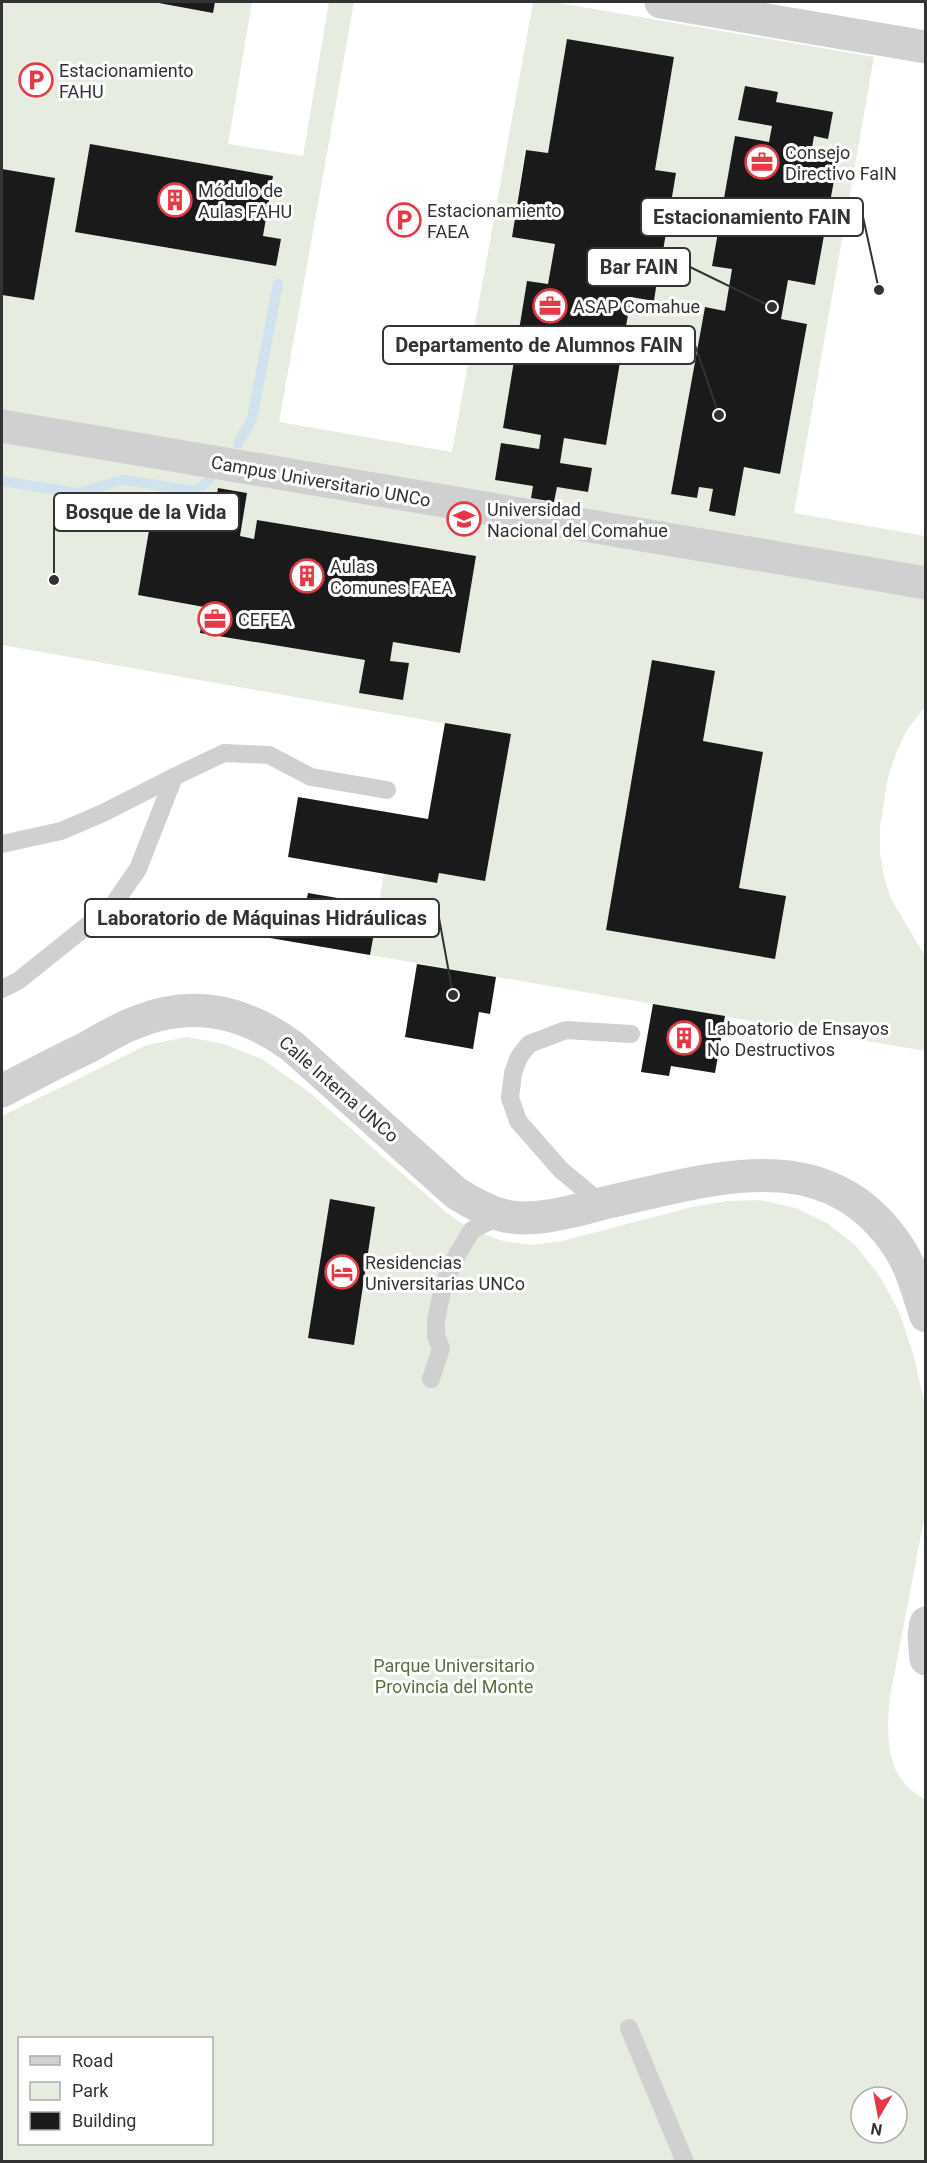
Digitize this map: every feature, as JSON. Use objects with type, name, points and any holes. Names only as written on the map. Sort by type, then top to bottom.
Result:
[{"type":"street","points":[[661,2],[926,47]]},
{"type":"street","name":"Campus Universitario UNCo","points":[[2,426],[926,583]]},
{"type":"street","name":"Calle Interna UNCo","points":[[2,1091],[136,1022],[160,1014],[186,1010],[218,1012],[246,1020],[279,1036],[456,1192],[477,1206],[502,1215],[528,1217],[559,1214],[723,1177],[753,1174],[782,1175],[816,1182],[834,1189],[862,1205],[900,1249],[926,1316]]},
{"type":"street","points":[[926,1623],[926,1659]]},
{"type":"lane","points":[[2,844],[61,831],[103,813],[224,753],[269,755],[311,777],[387,790]]},
{"type":"lane","points":[[2,989],[18,981],[113,905],[138,868],[174,777]]},
{"type":"lane","points":[[602,1204],[561,1170],[518,1121],[510,1098],[513,1073],[519,1057],[530,1044],[566,1030],[631,1035]]},
{"type":"lane","points":[[431,1379],[441,1348],[436,1336],[436,1320],[442,1286],[472,1230],[502,1215]]},
{"type":"lane","points":[[629,2028],[685,2162]]},
{"type":"green space","points":[[2,2],[156,2],[213,13],[215,2],[252,2],[228,144],[303,156],[329,2],[354,2],[279,422],[452,452],[533,2],[553,2],[874,57],[794,513],[925,536],[925,707],[906,731],[888,777],[880,827],[880,852],[884,877],[891,899],[925,956],[925,1051],[370,955],[384,874],[436,883],[439,873],[485,881],[510,735],[2,645],[2,295],[34,300],[55,178],[2,169]],"holes":[[[567,39],[674,57],[655,170],[676,174],[661,262],[598,252],[594,270],[657,281],[654,300],[631,297],[606,445],[564,438],[560,463],[591,468],[588,492],[557,487],[554,502],[533,486],[541,435],[503,428],[527,282],[548,284],[555,244],[512,237],[525,150],[548,153]],[[745,86],[777,92],[776,102],[833,112],[828,138],[814,136],[812,148],[839,153],[815,285],[788,280],[781,319],[807,324],[780,474],[744,467],[709,511],[713,489],[699,487],[697,498],[671,493],[705,307],[725,311],[732,269],[712,265],[735,136],[769,142],[772,126],[738,120]],[[90,145],[273,176],[263,236],[233,259],[75,232]],[[219,488],[247,493],[240,536],[254,539],[257,520],[476,557],[460,653],[393,642],[390,661],[409,664],[403,700],[359,693],[365,660],[200,633],[204,607],[138,595],[154,501],[214,511]]]},
{"type":"green space","name":"Parque Universitario Provincia del Monte","points":[[187,1037],[224,1044],[262,1059],[309,1092],[447,1213],[472,1230],[503,1241],[532,1245],[562,1241],[692,1207],[728,1201],[760,1200],[796,1208],[827,1223],[856,1246],[881,1278],[900,1314],[914,1356],[925,1407],[925,1514],[890,1697],[888,1726],[891,1755],[895,1768],[912,1791],[925,1799],[925,2161],[2,2162],[2,1116],[147,1045]]},
{"type":"building","points":[[153,2],[215,2],[213,13]]},
{"type":"building","points":[[567,39],[674,57],[655,170],[676,173],[661,263],[598,252],[594,270],[657,281],[654,301],[631,297],[606,445],[564,438],[560,463],[592,468],[588,492],[557,487],[554,502],[531,498],[533,486],[495,480],[501,443],[539,449],[541,435],[503,428],[527,281],[548,284],[555,244],[512,237],[526,150],[548,153]]},
{"type":"building","points":[[745,86],[778,92],[776,102],[833,112],[828,139],[814,136],[812,148],[839,153],[815,285],[788,280],[781,319],[807,324],[780,474],[744,467],[735,516],[709,511],[713,489],[699,487],[697,498],[671,494],[705,307],[725,311],[732,269],[712,266],[735,136],[769,142],[772,126],[738,120]]},
{"type":"building","name":"Módulo de Aulas FAHU","points":[[90,144],[273,176],[263,236],[281,239],[276,266],[75,232]]},
{"type":"building","points":[[2,169],[55,178],[34,300],[2,295]]},
{"type":"building","name":"Aulas Comunes FAEA","points":[[218,488],[247,493],[240,536],[254,539],[257,520],[476,556],[460,653],[393,642],[390,661],[409,663],[403,700],[359,693],[365,660],[200,633],[204,607],[138,595],[154,501],[214,511]]},
{"type":"building","points":[[652,660],[715,671],[703,741],[763,752],[739,888],[786,896],[775,959],[606,930]]},
{"type":"building","points":[[445,723],[511,734],[485,881],[439,873],[437,883],[288,857],[298,797],[428,819]]},
{"type":"building","points":[[308,893],[379,905],[370,955],[264,937],[267,917],[302,923]]},
{"type":"building","points":[[417,964],[496,977],[490,1014],[479,1012],[473,1049],[405,1037]]},
{"type":"building","name":"Laboatorio de Ensayos No Destructivos","points":[[653,1004],[725,1016],[715,1073],[671,1066],[669,1076],[641,1072]]},
{"type":"building","name":"Residencias Universitarias UNCo","points":[[330,1199],[375,1207],[354,1345],[308,1338]]},
{"type":"waterway","points":[[238,443],[252,419],[278,284]]},
{"type":"waterway","points":[[2,481],[78,493],[123,480],[196,491],[209,480]]},
{"type":"place","name":"Estacionamiento FAHU","points":[[36,80]]},
{"type":"place","name":"Consejo Directivo FaIN","points":[[762,162]]},
{"type":"place","name":"Módulo de Aulas FAHU","points":[[175,200]]},
{"type":"place","name":"Estacionamiento FAEA","points":[[404,220]]},
{"type":"place","name":"Estacionamiento FAIN","points":[[879,290]]},
{"type":"place","name":"ASAP Comahue","points":[[550,306]]},
{"type":"place","name":"Bar FAIN","points":[[772,307]]},
{"type":"place","name":"Departamento de Alumnos FAIN","points":[[719,415]]},
{"type":"place","name":"Universidad Nacional del Comahue","points":[[464,519]]},
{"type":"place","name":"Aulas Comunes FAEA","points":[[307,576]]},
{"type":"place","name":"Bosque de la Vida","points":[[54,580]]},
{"type":"place","name":"CEFEA","points":[[215,619]]},
{"type":"place","name":"Laboratorio de Máquinas Hidráulicas","points":[[453,995]]},
{"type":"place","name":"Laboatorio de Ensayos No Destructivos","points":[[684,1038]]},
{"type":"place","name":"Residencias Universitarias UNCo","points":[[342,1272]]}]
